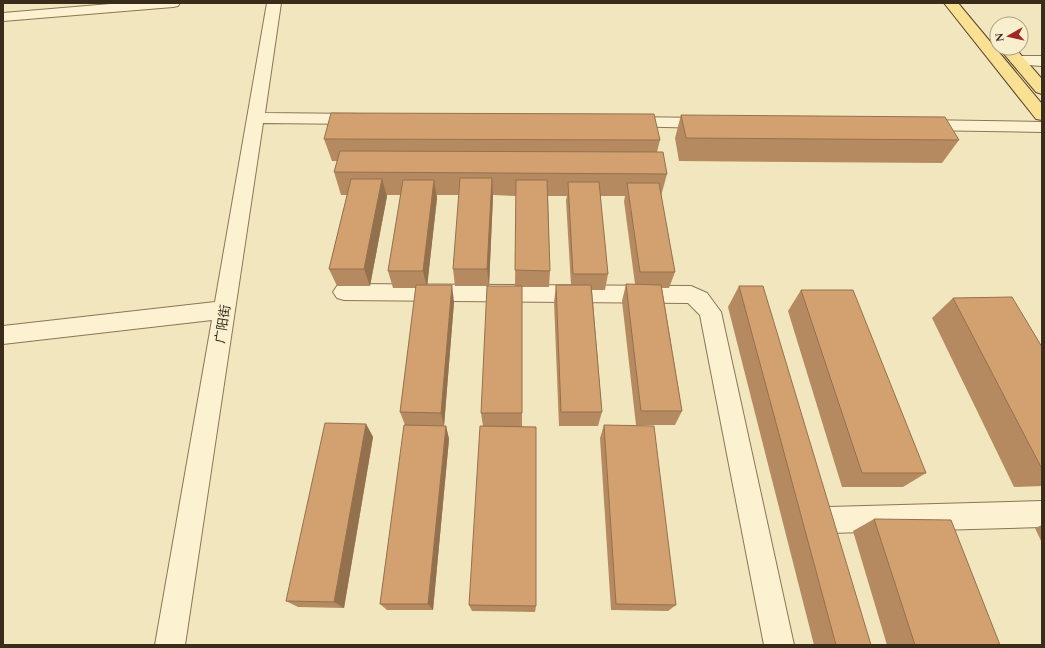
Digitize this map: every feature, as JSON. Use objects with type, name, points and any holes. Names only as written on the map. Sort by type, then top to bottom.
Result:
[{"type":"main road","points":[[951,3],[1042,115]]},
{"type":"main road","points":[[1014,56],[1042,89]]},
{"type":"street","points":[[3,17],[173,3]]},
{"type":"street","name":"广阳街","points":[[170,645],[274,3]]},
{"type":"street","points":[[1018,60],[1042,61]]},
{"type":"street","points":[[255,118],[374,119]]},
{"type":"street","points":[[613,122],[724,123]]},
{"type":"street","points":[[907,125],[1042,127]]},
{"type":"street","points":[[344,292],[691,295],[699,299],[710,312],[779,645]]},
{"type":"street","points":[[3,335],[224,310]]},
{"type":"street","points":[[829,520],[1042,514]]},
{"type":"building","points":[[331,113],[654,114],[660,140],[324,139]]},
{"type":"building","points":[[681,115],[945,117],[959,140],[686,138]]},
{"type":"building","points":[[340,151],[663,152],[667,174],[334,172]]},
{"type":"building","points":[[460,178],[492,178],[487,269],[453,269]]},
{"type":"building","points":[[351,179],[382,179],[364,269],[329,269]]},
{"type":"building","points":[[403,180],[434,180],[423,271],[388,271]]},
{"type":"building","points":[[516,180],[547,180],[550,271],[515,270]]},
{"type":"building","points":[[568,182],[599,182],[608,274],[573,274]]},
{"type":"building","points":[[627,183],[659,183],[675,272],[640,272]]},
{"type":"building","points":[[626,284],[661,285],[682,411],[641,411]]},
{"type":"building","points":[[416,285],[452,285],[441,413],[400,412]]},
{"type":"building","points":[[556,285],[591,285],[602,412],[561,412]]},
{"type":"building","points":[[487,286],[522,286],[522,413],[481,413]]},
{"type":"building","points":[[739,286],[763,286],[871,645],[836,645]]},
{"type":"building","points":[[801,290],[853,290],[926,473],[862,473]]},
{"type":"building","points":[[1012,297],[1042,347],[1042,469],[953,298]]},
{"type":"building","points":[[325,423],[366,424],[334,602],[286,601]]},
{"type":"building","points":[[404,425],[446,426],[428,604],[380,604]]},
{"type":"building","points":[[604,425],[654,426],[676,605],[616,604]]},
{"type":"building","points":[[480,426],[536,427],[536,606],[469,605]]},
{"type":"building","points":[[874,519],[951,520],[1000,645],[915,645]]}]
